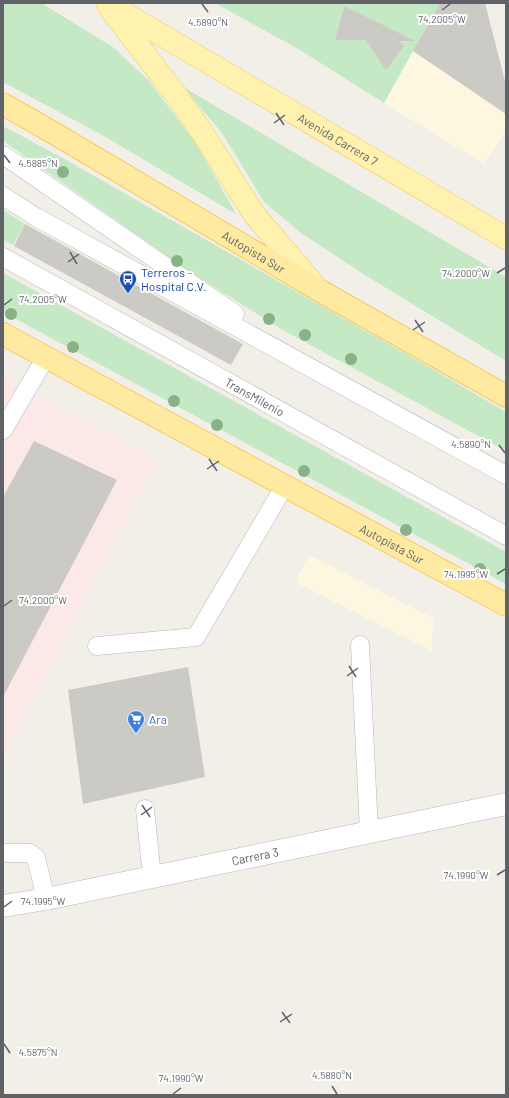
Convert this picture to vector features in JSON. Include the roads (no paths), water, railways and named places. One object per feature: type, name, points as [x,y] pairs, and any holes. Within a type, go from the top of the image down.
[{"type":"highway","name":"Autopista Sur","points":[[3,104],[317,288],[506,396]]},
{"type":"highway","name":"Autopista Sur","points":[[3,334],[506,605]]},
{"type":"main road","name":"Avenida Carrera 7","points":[[107,3],[506,238]]},
{"type":"main road","points":[[107,3],[180,100],[254,214],[317,288]]},
{"type":"street","name":"Carrera 3","points":[[3,906],[46,899],[506,804]]},
{"type":"lane","points":[[3,155],[320,372]]},
{"type":"lane","points":[[3,196],[36,217],[506,475]]},
{"type":"lane","name":"TransMilenio","points":[[3,257],[506,536]]},
{"type":"lane","points":[[3,430],[46,357]]},
{"type":"lane","points":[[97,646],[196,637],[285,485]]},
{"type":"lane","points":[[360,645],[369,832]]},
{"type":"lane","points":[[145,809],[152,877]]},
{"type":"lane","points":[[3,853],[30,852],[36,858],[46,899]]},
{"type":"place","name":"Terreros - Hospital C.V.","points":[[128,294]]},
{"type":"place","name":"Ara","points":[[136,734]]}]
